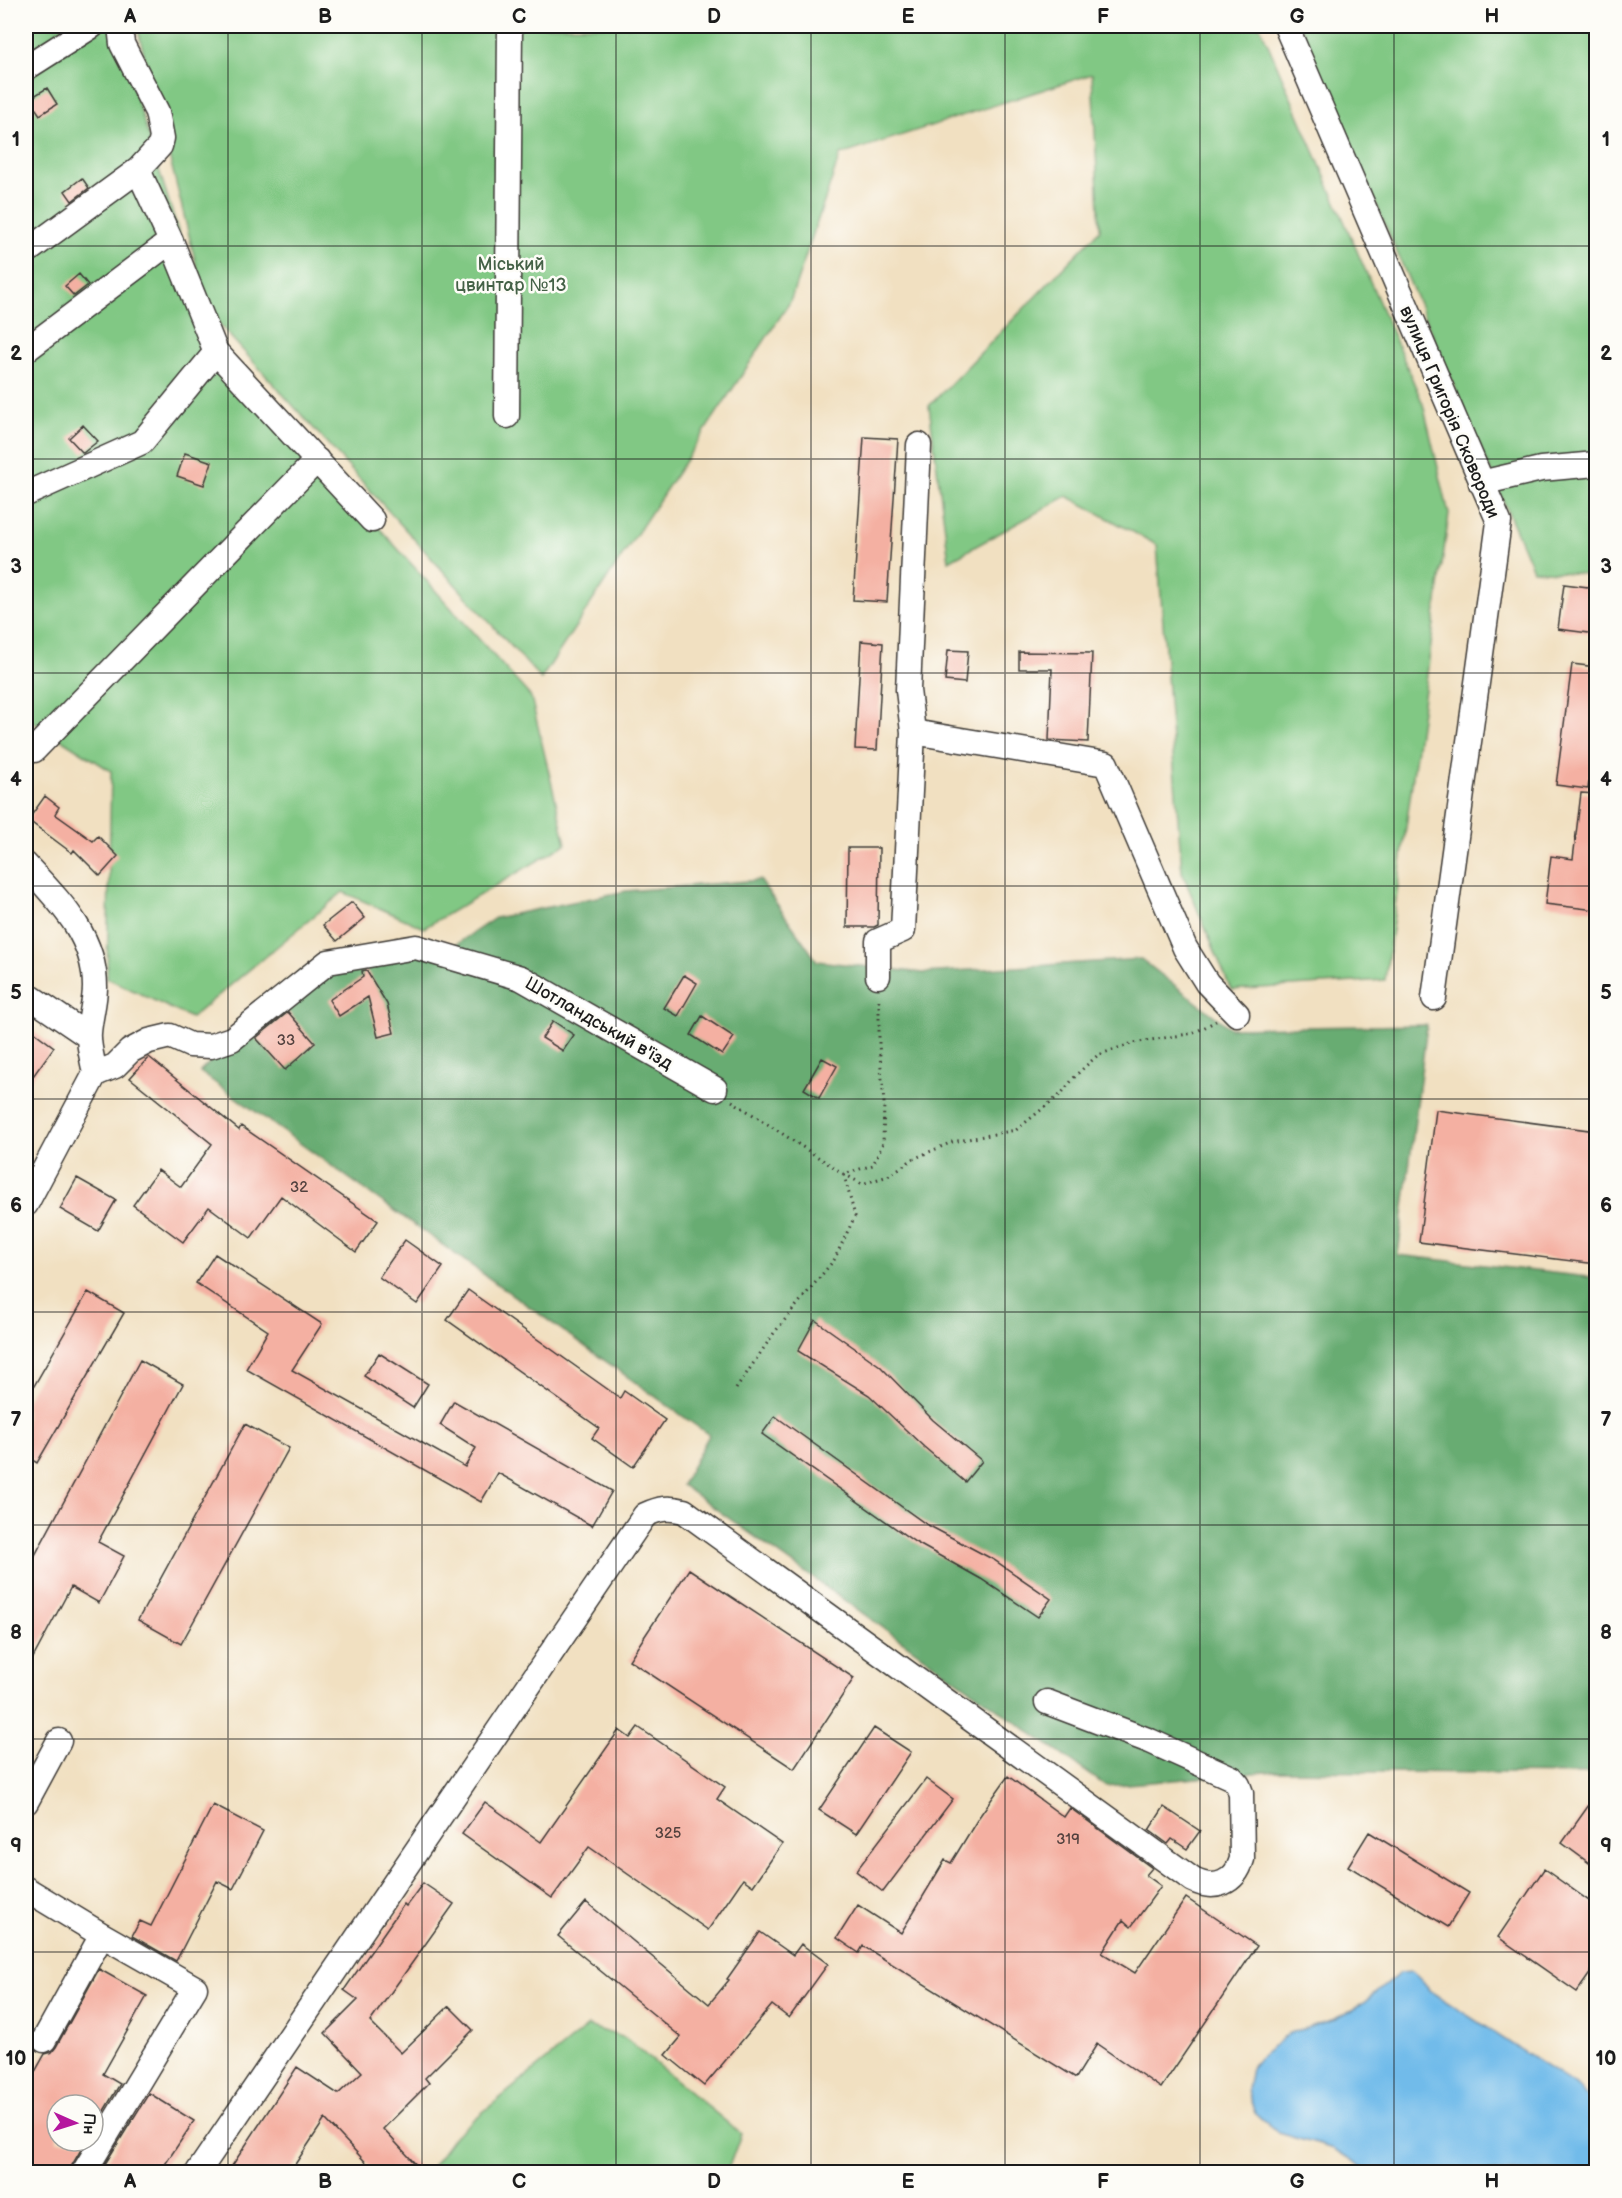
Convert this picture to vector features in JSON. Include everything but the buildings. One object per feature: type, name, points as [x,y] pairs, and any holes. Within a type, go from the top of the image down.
[{"type":"street","points":[[26,68],[92,26]]},
{"type":"street","points":[[26,252],[138,170],[160,146],[161,130],[157,112],[122,44],[120,26]]},
{"type":"street","points":[[507,416],[510,26]]},
{"type":"street","name":"вулиця Григорія Сковороди","points":[[1286,26],[1499,522],[1434,998]]},
{"type":"street","points":[[138,170],[171,241],[216,352],[372,520]]},
{"type":"street","points":[[26,350],[171,241]]},
{"type":"street","points":[[26,494],[142,442],[216,352]]},
{"type":"street","points":[[878,976],[878,941],[903,930],[913,732],[908,690],[919,445]]},
{"type":"street","points":[[34,750],[317,460]]},
{"type":"street","points":[[1481,483],[1541,469],[1596,464]]},
{"type":"street","points":[[913,732],[1106,764],[1185,948],[1231,1016]]},
{"type":"street","points":[[26,866],[61,903],[80,928],[91,956],[95,987],[88,1036],[95,1074],[26,1204]]},
{"type":"street","name":"Шотландський в'їзд","points":[[95,1074],[115,1066],[130,1051],[149,1041],[170,1036],[190,1045],[211,1046],[232,1039],[328,962],[416,947],[521,978],[715,1089]]},
{"type":"street","points":[[26,994],[88,1036]]},
{"type":"street","points":[[198,2172],[645,1515],[658,1509],[671,1508],[684,1511],[1193,1880],[1213,1886],[1232,1878],[1239,1869],[1242,1859],[1241,1793],[1233,1778],[1150,1741],[1047,1702]]},
{"type":"street","points":[[26,1802],[59,1741]]},
{"type":"street","points":[[26,1889],[195,1988],[84,2172]]},
{"type":"street","points":[[44,2040],[102,1935]]},
{"type":"path","points":[[843,1174],[873,1165],[883,1143],[885,1103],[879,1044],[878,976]]},
{"type":"path","points":[[715,1089],[843,1174],[862,1184],[888,1176],[913,1159],[952,1142],[1016,1130],[1061,1094],[1077,1074],[1098,1055],[1133,1043],[1194,1033],[1215,1021],[1231,1016]]},
{"type":"path","points":[[736,1389],[774,1333],[834,1260],[855,1216],[843,1174]]},
{"type":"green space","points":[[26,26],[114,26],[216,352],[372,520],[531,697],[566,844],[424,928],[343,892],[191,1018],[107,978],[111,771],[26,717]]},
{"type":"green space","name":"Міський цвинтар №13","points":[[137,26],[1260,26],[1423,404],[1449,514],[1385,980],[1231,990],[1182,872],[1157,545],[1067,496],[949,561],[929,406],[1100,230],[1092,74],[840,155],[790,302],[541,679],[208,312]]},
{"type":"green space","points":[[1300,26],[1596,26],[1596,575],[1533,570]]},
{"type":"green space","points":[[760,880],[817,961],[923,973],[1141,959],[1230,1028],[1427,1025],[1398,1255],[1596,1278],[1596,1774],[1277,1771],[1106,1786],[682,1485],[709,1435],[200,1072],[299,972],[452,947],[495,918],[626,891]]},
{"type":"green space","points":[[588,2026],[625,2038],[741,2134],[727,2172],[437,2172],[433,2165],[455,2135]]},
{"type":"water","points":[[1412,1972],[1430,1991],[1578,2087],[1596,2108],[1596,2172],[1370,2172],[1334,2149],[1278,2133],[1255,2113],[1247,2090],[1251,2068],[1261,2056],[1290,2033],[1335,2019],[1361,2005],[1400,1973]]}]
